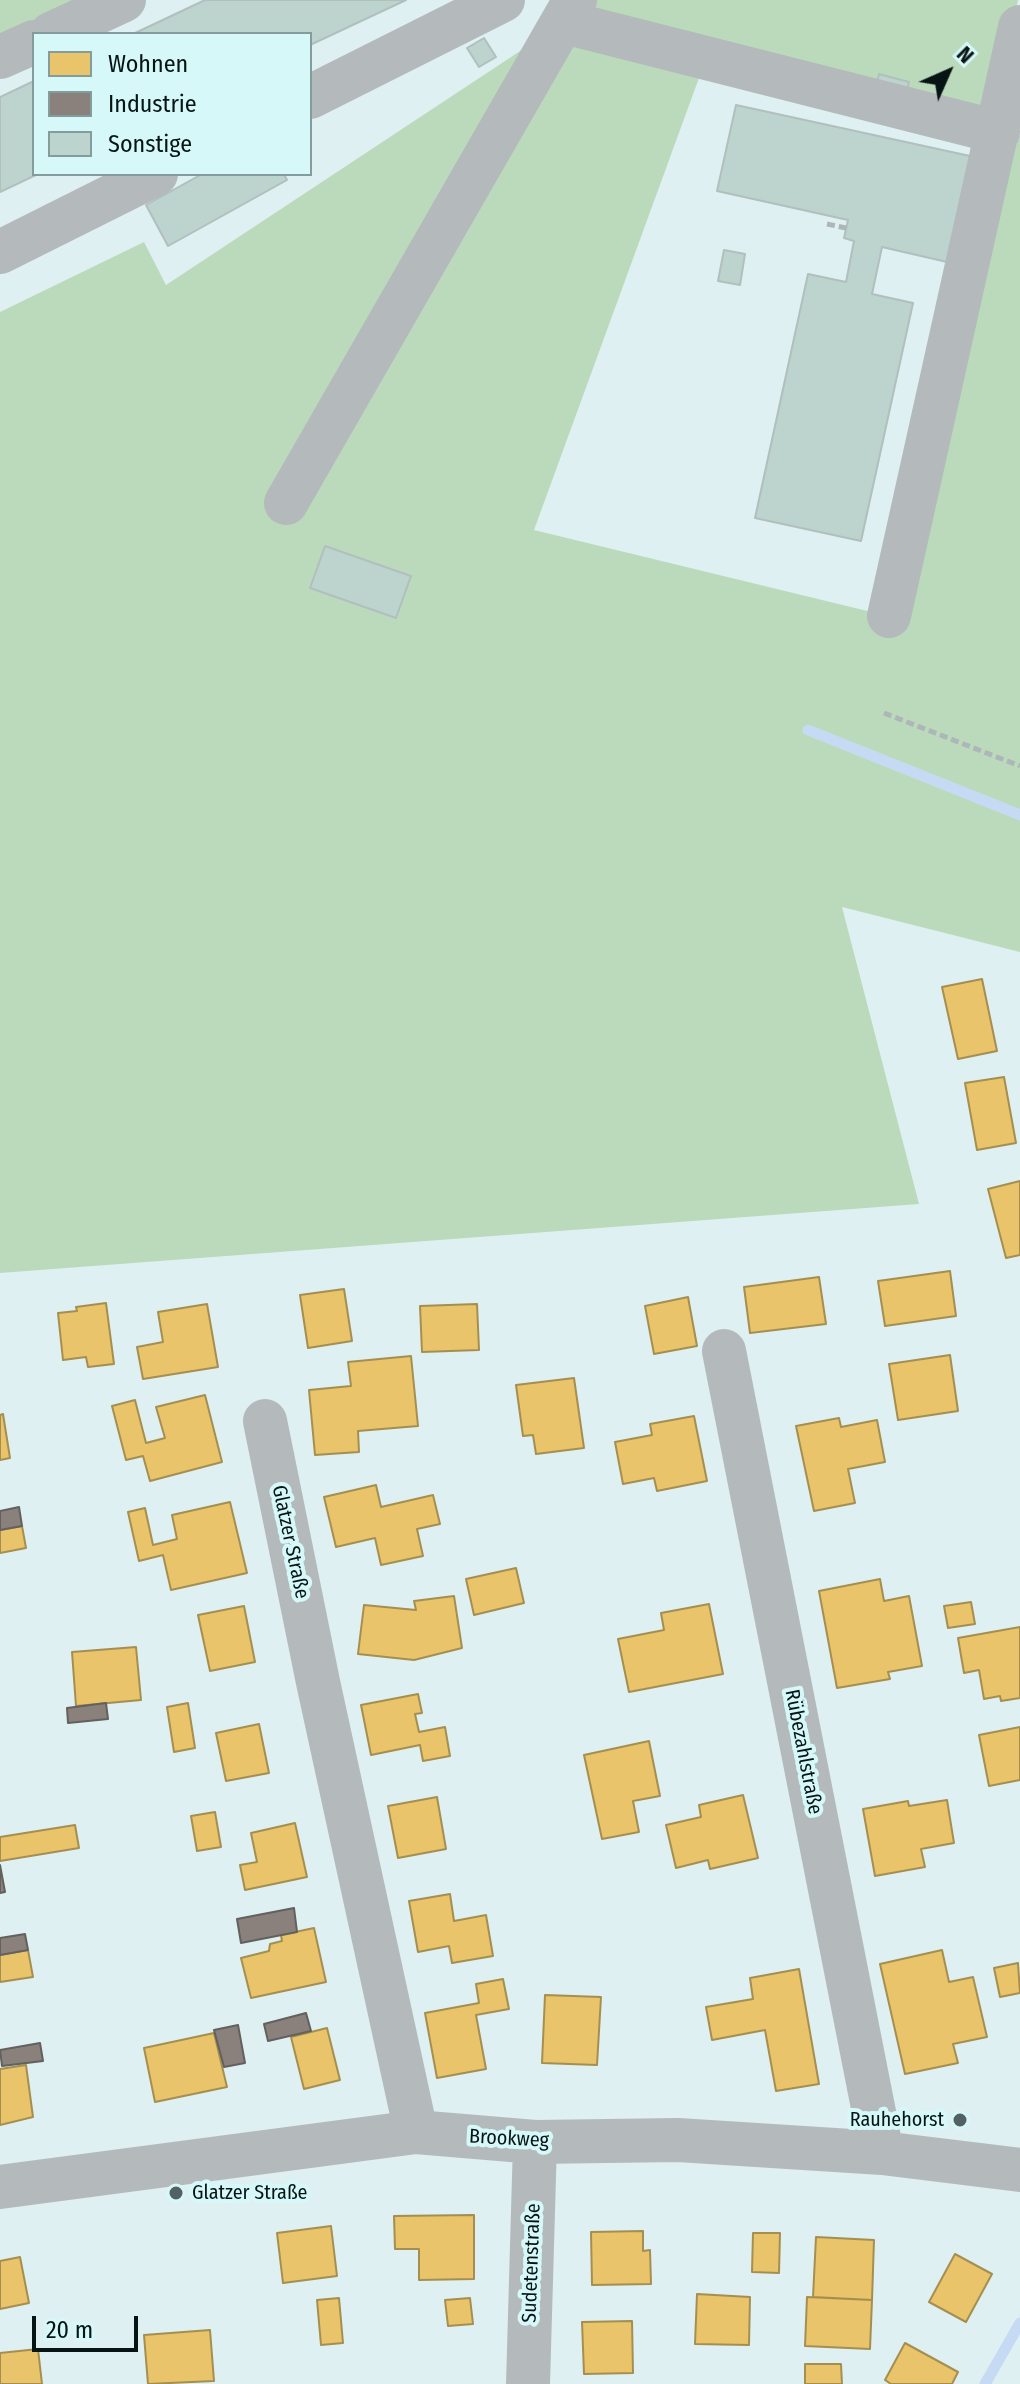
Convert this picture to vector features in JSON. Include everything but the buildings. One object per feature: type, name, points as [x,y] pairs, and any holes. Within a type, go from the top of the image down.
[{"type":"street","points":[[55,32],[124,0]]},
{"type":"street","points":[[312,96],[503,0]]},
{"type":"street","points":[[286,503],[569,11],[998,132]]},
{"type":"street","points":[[889,616],[1020,27]]},
{"type":"street","points":[[0,57],[32,43]]},
{"type":"street","points":[[0,252],[152,176]]},
{"type":"street","name":"Rübezahlstraße","points":[[724,1351],[882,2153]]},
{"type":"street","name":"Glatzer Straße","points":[[265,1421],[416,2132]]},
{"type":"street","name":"Brookweg","points":[[0,2187],[416,2132],[535,2142],[678,2140],[882,2153],[1020,2170]]},
{"type":"street","name":"Sudetenstraße","points":[[528,2384],[535,2142]]},
{"type":"path","points":[[827,224],[846,228]]},
{"type":"path","points":[[884,713],[1020,766]]},
{"type":"green space","points":[[0,0],[124,0],[54,32],[32,32],[32,42],[0,57]]},
{"type":"green space","points":[[575,0],[1018,0],[992,121],[569,13]]},
{"type":"green space","points":[[564,22],[703,67],[534,530],[888,616],[998,132],[1020,136],[1020,952],[842,907],[919,1204],[0,1273],[0,312],[144,242],[166,285]]},
{"type":"waterway","points":[[808,730],[1020,815]]},
{"type":"waterway","points":[[985,2384],[1020,2323]]},
{"type":"place","name":"Rauhehorst","points":[[960,2120]]},
{"type":"place","name":"Glatzer Straße","points":[[176,2193]]}]
